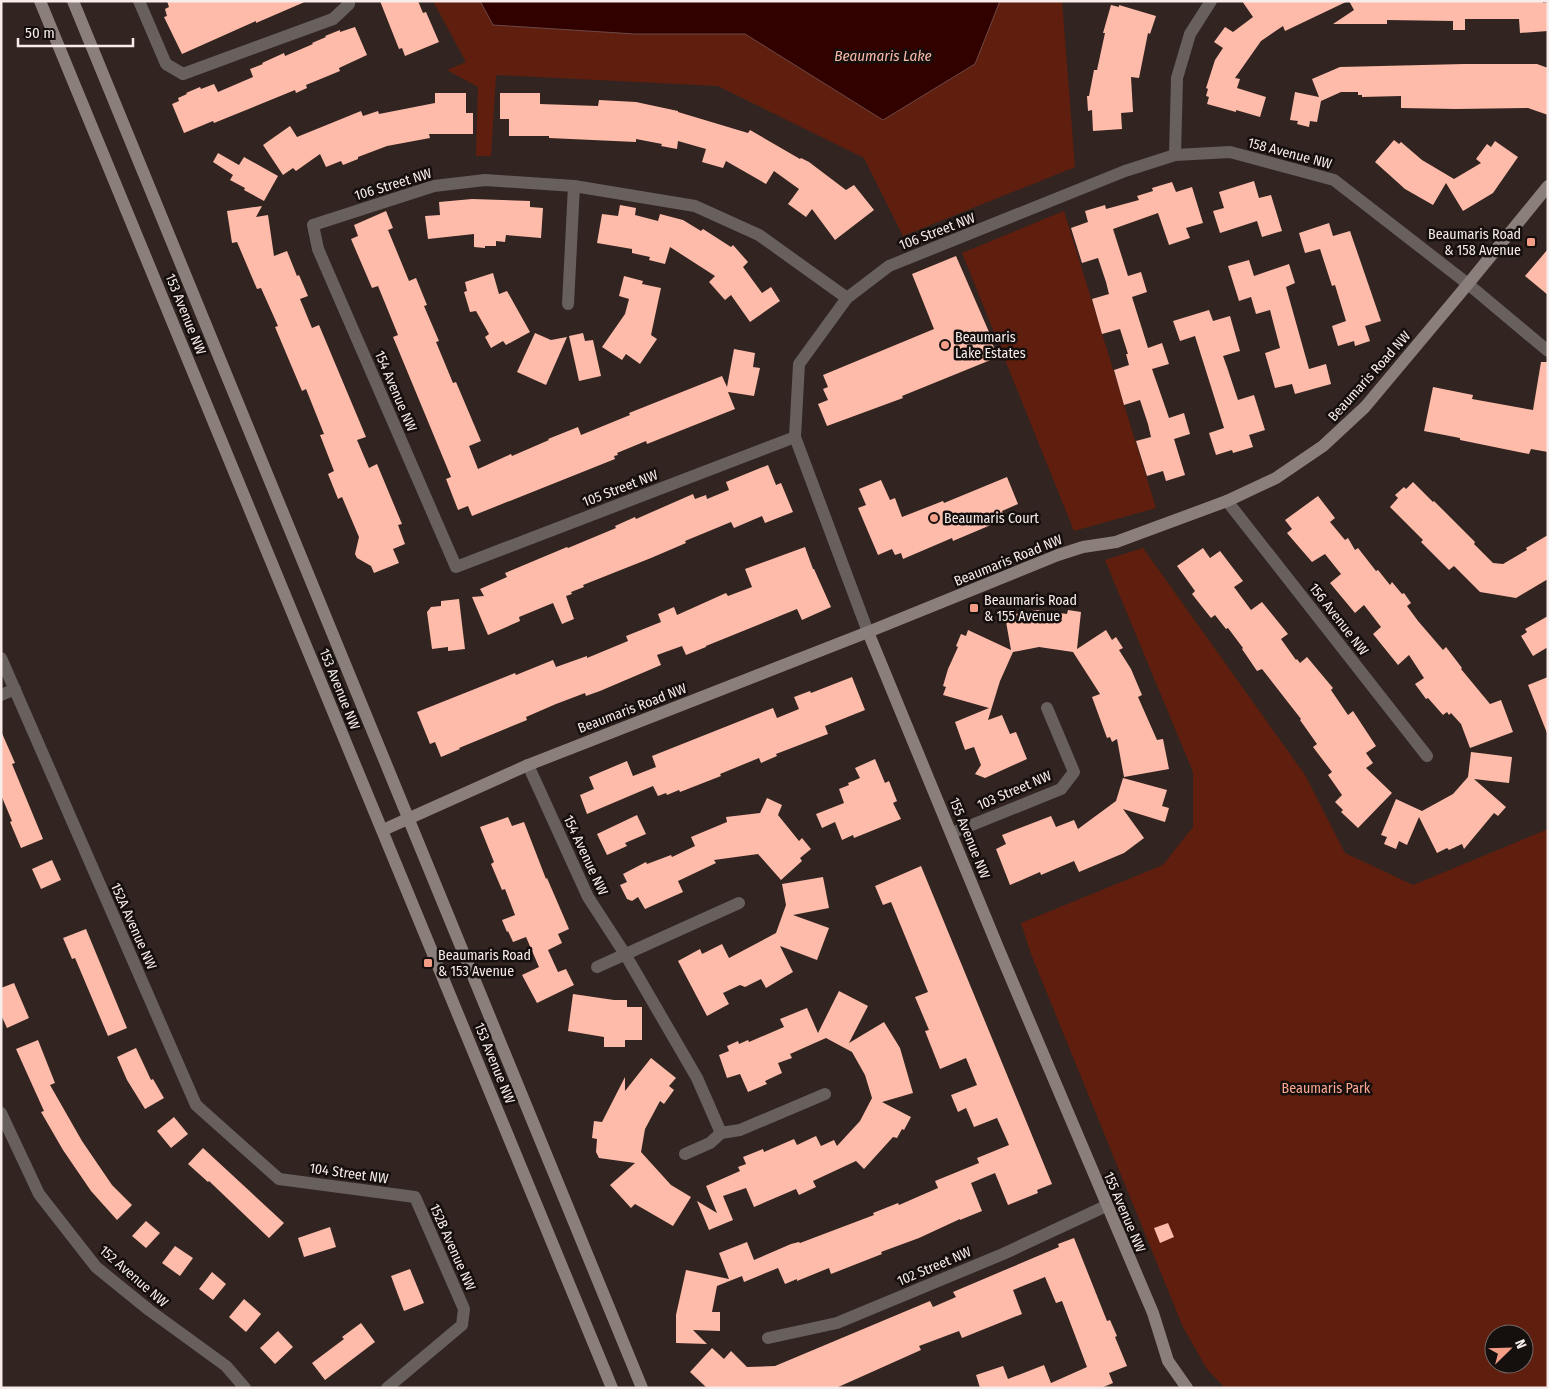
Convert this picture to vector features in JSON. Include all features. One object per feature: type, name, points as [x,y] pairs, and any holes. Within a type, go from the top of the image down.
[{"type":"main road","name":"153 Avenue NW","points":[[40,1],[612,1388]]},
{"type":"main road","name":"153 Avenue NW","points":[[73,1],[642,1388]]},
{"type":"main road","name":"Beaumaris Road NW","points":[[383,830],[528,765],[868,632],[1058,555],[1083,547],[1116,542],[1228,501],[1268,482],[1300,463],[1365,407],[1548,186]]},
{"type":"main road","name":"155 Avenue NW","points":[[868,632],[1106,1206],[1153,1313],[1168,1360],[1187,1388]]},
{"type":"street","points":[[139,1],[166,64],[183,74],[333,19],[349,4],[348,1]]},
{"type":"street","points":[[1175,155],[1177,78],[1190,34],[1211,1]]},
{"type":"street","name":"158 Avenue NW","points":[[1175,155],[1230,152],[1334,180],[1468,284],[1548,351]]},
{"type":"street","name":"106 Street NW","points":[[313,225],[434,186],[485,180],[574,186],[695,206],[759,235],[848,298],[888,266],[1116,175],[1175,155]]},
{"type":"street","points":[[568,304],[574,186]]},
{"type":"street","name":"154 Avenue NW","points":[[313,225],[318,249],[456,567]]},
{"type":"street","name":"155 Avenue NW","points":[[848,298],[799,364],[795,437],[868,632]]},
{"type":"street","name":"105 Street NW","points":[[456,567],[795,437]]},
{"type":"street","name":"156 Avenue NW","points":[[1228,501],[1427,756]]},
{"type":"street","name":"152A Avenue NW","points":[[1,658],[196,1105],[279,1179]]},
{"type":"street","points":[[1,695],[15,689]]},
{"type":"street","name":"103 Street NW","points":[[952,833],[1061,788],[1074,772],[1047,708]]},
{"type":"street","name":"154 Avenue NW","points":[[528,765],[588,897],[625,954],[697,1078],[720,1133]]},
{"type":"street","points":[[597,967],[739,903]]},
{"type":"street","points":[[685,1154],[710,1143],[720,1133],[740,1130],[825,1094]]},
{"type":"street","name":"152 Avenue NW","points":[[1,1113],[39,1194],[96,1267],[149,1310],[226,1366],[245,1388]]},
{"type":"street","name":"104 Street NW","points":[[279,1179],[414,1197]]},
{"type":"street","name":"152B Avenue NW","points":[[387,1388],[462,1325],[464,1309],[414,1197]]},
{"type":"street","name":"102 Street NW","points":[[768,1338],[837,1323],[1003,1254],[1106,1206]]},
{"type":"green space","points":[[433,1],[1062,1],[1075,167],[903,236],[864,158],[718,86],[496,75],[491,156],[476,156],[478,87],[447,70],[466,62]]},
{"type":"green space","points":[[1064,211],[1156,508],[1074,531],[962,253]]},
{"type":"green space","name":"Beaumaris Park","points":[[1143,548],[1305,775],[1345,853],[1413,885],[1548,829],[1548,1388],[1225,1388],[1207,1369],[1183,1327],[1031,954],[1021,923],[1163,865],[1193,827],[1193,772],[1105,560]]},
{"type":"water","name":"Beaumaris Lake","points":[[480,1],[1000,1],[975,64],[883,120],[745,34],[635,34],[493,25]]},
{"type":"building","points":[[167,1],[307,1],[182,54],[164,17],[167,16],[165,9],[169,7]]},
{"type":"building","points":[[380,1],[418,1],[423,13],[426,12],[439,42],[405,56],[402,48],[399,49]]},
{"type":"building","points":[[1242,1],[1348,1],[1285,31],[1283,26],[1261,41],[1235,78],[1240,79],[1237,88],[1266,97],[1260,117],[1207,104],[1209,97],[1206,96],[1208,89],[1206,88],[1215,60],[1223,48],[1214,42],[1225,27],[1233,32],[1253,17]]},
{"type":"building","points":[[1349,1],[1543,1],[1543,3],[1548,2],[1548,31],[1520,33],[1519,19],[1465,19],[1465,30],[1453,30],[1453,21],[1387,20],[1387,24],[1333,24],[1354,10]]},
{"type":"building","points":[[1111,5],[1119,7],[1119,5],[1156,16],[1150,34],[1148,33],[1139,78],[1131,77],[1133,112],[1121,113],[1122,129],[1093,131],[1092,110],[1088,111],[1087,96],[1089,96],[1094,70],[1097,70],[1105,33],[1103,33]]},
{"type":"building","points":[[355,27],[367,55],[339,68],[340,71],[306,85],[307,88],[296,93],[295,90],[214,123],[213,121],[184,133],[172,104],[179,101],[178,98],[186,93],[214,84],[218,92],[253,77],[250,69],[262,63],[284,53],[285,56],[340,30],[340,32]]},
{"type":"building","points":[[1537,64],[1548,68],[1548,115],[1528,108],[1401,108],[1401,96],[1362,97],[1362,95],[1358,95],[1358,92],[1341,92],[1321,101],[1317,122],[1310,121],[1309,127],[1297,124],[1298,121],[1290,120],[1295,92],[1319,97],[1312,79],[1340,67]]},
{"type":"building","points":[[435,93],[466,93],[466,113],[473,113],[473,134],[429,134],[430,138],[387,146],[343,165],[341,161],[326,167],[320,154],[296,171],[293,168],[283,175],[263,145],[290,126],[297,137],[361,111],[363,116],[378,111],[379,114],[435,103]]},
{"type":"building","points":[[500,93],[540,93],[540,104],[598,106],[599,100],[636,102],[678,111],[748,133],[750,130],[800,159],[809,162],[846,190],[854,185],[874,210],[835,240],[812,209],[806,217],[788,204],[799,189],[774,171],[766,184],[726,161],[723,168],[702,162],[706,149],[678,141],[677,149],[636,139],[636,142],[549,138],[549,136],[509,136],[509,119],[500,119]]},
{"type":"building","points":[[1394,140],[1399,144],[1401,142],[1422,160],[1454,179],[1481,163],[1476,159],[1487,144],[1491,147],[1495,141],[1518,157],[1493,193],[1463,211],[1446,183],[1433,205],[1405,189],[1375,162]]},
{"type":"building","points":[[218,153],[239,165],[244,157],[278,176],[264,201],[230,180],[233,175],[213,162]]},
{"type":"building","points":[[1254,181],[1259,198],[1271,195],[1282,231],[1262,237],[1257,221],[1220,233],[1213,211],[1224,208],[1219,192]]},
{"type":"building","points":[[1172,182],[1176,192],[1192,187],[1203,223],[1186,228],[1190,238],[1169,245],[1158,213],[1113,229],[1128,276],[1141,272],[1147,292],[1132,297],[1148,348],[1162,343],[1169,364],[1152,369],[1169,418],[1184,413],[1190,434],[1174,439],[1185,475],[1166,481],[1163,471],[1147,476],[1136,441],[1151,437],[1148,424],[1140,400],[1124,405],[1114,370],[1129,365],[1126,354],[1128,354],[1120,329],[1102,334],[1092,299],[1109,294],[1106,282],[1098,258],[1082,263],[1071,228],[1088,222],[1085,211],[1105,205],[1106,209],[1139,200],[1137,196],[1153,191],[1152,188]]},
{"type":"building","points":[[472,199],[530,201],[530,207],[543,208],[541,238],[506,235],[505,242],[496,241],[496,246],[485,246],[485,248],[474,247],[474,234],[428,239],[425,216],[440,215],[439,202]]},
{"type":"building","points":[[620,205],[636,208],[635,215],[658,221],[660,214],[683,220],[701,231],[703,229],[731,247],[733,245],[748,262],[743,267],[762,293],[771,287],[780,301],[750,322],[731,295],[725,300],[709,282],[715,276],[670,247],[665,264],[649,260],[650,257],[632,253],[632,249],[597,243],[602,214],[618,216]]},
{"type":"building","points":[[262,206],[256,217],[268,215],[274,256],[287,251],[297,276],[299,275],[308,296],[300,299],[312,328],[319,325],[366,437],[357,440],[369,468],[377,464],[402,524],[398,525],[405,544],[393,549],[399,563],[374,573],[371,566],[357,558],[355,554],[359,537],[342,497],[338,499],[328,474],[334,471],[320,435],[324,434],[306,389],[302,391],[275,327],[278,326],[261,288],[257,289],[237,242],[232,243],[227,211]]},
{"type":"building","points":[[386,211],[393,228],[388,230],[409,281],[416,278],[427,305],[424,306],[439,341],[436,342],[453,383],[456,382],[481,441],[469,446],[478,469],[578,427],[581,435],[630,415],[629,413],[722,376],[727,387],[734,349],[755,353],[753,367],[760,368],[754,396],[728,392],[735,409],[647,444],[646,441],[617,453],[618,455],[614,456],[615,459],[472,516],[468,506],[458,510],[446,479],[451,477],[393,337],[398,335],[378,286],[372,288],[351,239],[358,236],[354,225]]},
{"type":"building","points":[[1329,223],[1333,236],[1350,231],[1381,321],[1365,326],[1370,341],[1355,346],[1354,341],[1338,346],[1332,326],[1346,321],[1335,285],[1332,286],[1320,249],[1305,253],[1299,233]]},
{"type":"building","points":[[1548,249],[1548,295],[1525,276]]},
{"type":"building","name":"Beaumaris Lake Estates","points":[[956,256],[998,357],[902,396],[903,398],[827,426],[818,404],[828,400],[823,389],[828,387],[823,375],[934,329],[912,274]]},
{"type":"building","points":[[1249,260],[1254,276],[1289,264],[1295,283],[1286,287],[1309,369],[1326,364],[1331,384],[1295,394],[1292,384],[1275,388],[1265,353],[1280,348],[1270,310],[1256,314],[1251,297],[1239,301],[1228,266]]},
{"type":"building","points":[[493,273],[499,294],[507,291],[530,332],[506,345],[503,341],[491,348],[485,337],[489,334],[476,311],[470,312],[464,292],[467,291],[465,282]]},
{"type":"building","points":[[624,276],[643,281],[642,284],[661,288],[651,335],[657,339],[640,364],[626,354],[622,360],[602,347],[625,314],[629,299],[619,296]]},
{"type":"building","points":[[1209,310],[1213,321],[1230,316],[1240,351],[1223,356],[1238,400],[1254,395],[1265,430],[1249,435],[1253,447],[1233,453],[1232,450],[1216,455],[1209,433],[1224,428],[1195,336],[1180,341],[1173,321]]},
{"type":"building","points":[[535,333],[551,340],[567,337],[546,385],[517,372]]},
{"type":"building","points":[[583,333],[585,341],[593,340],[601,376],[579,381],[569,336]]},
{"type":"building","points":[[1541,362],[1548,362],[1548,452],[1531,449],[1529,454],[1424,431],[1433,387],[1473,395],[1472,399],[1533,410]]},
{"type":"building","points":[[768,465],[776,485],[781,483],[793,512],[765,523],[762,516],[734,528],[731,522],[685,541],[686,543],[651,558],[583,585],[584,587],[566,596],[574,619],[562,624],[553,603],[519,617],[520,621],[488,635],[472,597],[484,596],[480,589],[507,577],[505,573],[616,528],[615,526],[635,517],[636,519],[693,494],[695,499],[706,495],[707,499],[729,490],[726,482]]},
{"type":"building","name":"Beaumaris Court","points":[[1007,477],[1018,504],[1002,511],[1005,519],[953,541],[952,538],[903,559],[901,553],[895,555],[892,549],[878,555],[858,508],[866,505],[859,489],[881,480],[890,500],[895,498],[902,517],[943,501],[944,503]]},
{"type":"building","points":[[1413,482],[1475,542],[1474,544],[1493,563],[1503,564],[1548,535],[1548,579],[1516,598],[1480,592],[1454,566],[1449,570],[1421,542],[1423,540],[1390,507],[1398,498],[1395,495],[1404,487],[1406,489]]},
{"type":"building","points":[[1318,496],[1335,518],[1330,522],[1345,540],[1348,538],[1355,550],[1358,548],[1390,585],[1392,582],[1402,594],[1404,593],[1411,603],[1407,606],[1418,621],[1443,650],[1446,647],[1461,669],[1490,704],[1501,700],[1513,732],[1470,748],[1461,724],[1451,713],[1449,715],[1447,712],[1443,715],[1428,698],[1426,699],[1415,684],[1424,678],[1409,655],[1398,665],[1373,634],[1381,627],[1364,605],[1355,613],[1330,583],[1341,574],[1325,554],[1312,562],[1287,533],[1292,529],[1285,520]]},
{"type":"building","points":[[805,547],[831,607],[802,620],[797,609],[686,655],[682,646],[657,655],[661,665],[600,691],[586,696],[585,693],[556,704],[526,717],[527,720],[441,757],[435,742],[430,744],[417,712],[553,660],[556,667],[587,656],[587,658],[628,641],[626,636],[661,622],[658,614],[674,607],[677,615],[726,593],[728,596],[752,587],[745,569]]},
{"type":"building","points":[[1203,548],[1210,558],[1220,551],[1243,581],[1234,587],[1251,610],[1262,602],[1288,634],[1281,639],[1296,660],[1300,663],[1307,657],[1333,688],[1331,690],[1348,715],[1353,711],[1376,746],[1366,753],[1373,763],[1366,768],[1392,793],[1358,828],[1341,812],[1343,810],[1335,802],[1342,795],[1328,775],[1332,772],[1313,747],[1317,744],[1301,719],[1262,669],[1257,671],[1228,628],[1226,629],[1215,615],[1211,618],[1192,594],[1195,591],[1177,566]]},
{"type":"building","points":[[459,599],[465,649],[448,651],[448,647],[432,649],[427,612],[431,607],[441,606],[441,601]]},
{"type":"building","points":[[1037,610],[1067,614],[1068,610],[1081,612],[1077,649],[1106,630],[1112,640],[1116,637],[1123,648],[1119,650],[1131,669],[1142,695],[1138,697],[1157,740],[1163,739],[1169,769],[1124,777],[1117,739],[1112,742],[1110,737],[1107,738],[1092,697],[1100,694],[1073,652],[1039,647],[1013,652],[1000,681],[988,720],[1002,715],[1010,734],[1016,732],[1027,759],[985,778],[975,774],[981,765],[974,747],[965,750],[955,722],[989,708],[943,695],[946,687],[943,686],[958,647],[956,646],[961,634],[966,636],[968,630],[1011,650],[1005,616]]},
{"type":"building","points":[[1548,616],[1548,647],[1533,656],[1521,636],[1527,632],[1525,629]]},
{"type":"building","points":[[852,677],[865,710],[825,726],[828,734],[776,754],[777,756],[761,763],[759,758],[720,774],[721,776],[680,792],[679,790],[667,795],[666,793],[658,796],[653,786],[587,814],[580,795],[594,789],[589,777],[627,761],[633,776],[656,767],[652,756],[773,708],[777,718],[799,709],[794,697],[810,691],[811,693]]},
{"type":"building","points":[[1548,677],[1548,733],[1547,733],[1528,685]]},
{"type":"building","points":[[1,731],[15,763],[12,764],[43,839],[21,848],[1,795]]},
{"type":"building","points":[[1471,752],[1512,757],[1509,783],[1474,779],[1506,807],[1498,816],[1494,813],[1464,849],[1462,844],[1437,853],[1419,817],[1407,845],[1399,841],[1396,849],[1384,844],[1387,837],[1381,835],[1396,799],[1422,811],[1453,794],[1468,777]]},
{"type":"building","points":[[875,759],[885,783],[889,781],[897,801],[893,803],[901,819],[854,838],[853,835],[842,840],[835,822],[822,828],[816,814],[844,803],[839,789],[860,778],[855,768]]},
{"type":"building","points":[[1123,778],[1167,790],[1162,806],[1169,808],[1165,822],[1123,809],[1144,838],[1124,853],[1079,872],[1074,861],[1041,875],[1040,872],[1010,885],[996,849],[1006,844],[1002,835],[1051,816],[1056,827],[1074,820],[1078,829],[1116,801]]},
{"type":"building","points":[[767,798],[782,805],[778,815],[799,841],[802,838],[811,849],[800,858],[802,861],[781,880],[758,854],[714,860],[716,863],[678,881],[683,892],[645,909],[638,897],[632,901],[627,899],[620,885],[627,882],[623,874],[646,862],[647,864],[671,855],[672,857],[695,846],[691,837],[727,822],[726,817],[760,813]]},
{"type":"building","points":[[637,815],[646,834],[625,843],[627,846],[607,855],[597,834]]},
{"type":"building","points":[[508,817],[512,826],[524,822],[546,879],[569,929],[558,934],[562,943],[548,950],[558,972],[566,969],[574,985],[537,1003],[522,975],[539,967],[526,937],[513,942],[507,932],[502,920],[515,915],[505,889],[502,890],[491,864],[494,862],[480,827]]},
{"type":"building","points":[[52,860],[61,880],[41,889],[32,869]]},
{"type":"building","points":[[921,866],[1052,1184],[1037,1190],[1038,1193],[1008,1205],[995,1173],[971,1183],[982,1211],[881,1252],[882,1254],[831,1274],[829,1268],[785,1284],[778,1268],[744,1282],[742,1276],[717,1286],[712,1312],[720,1312],[720,1331],[693,1330],[707,1344],[676,1343],[676,1315],[686,1270],[729,1279],[719,1253],[747,1242],[754,1260],[791,1244],[800,1243],[938,1188],[935,1181],[979,1163],[977,1158],[1009,1145],[997,1118],[974,1127],[966,1108],[958,1112],[951,1095],[977,1085],[966,1058],[940,1069],[925,1031],[929,1030],[915,997],[928,992],[891,902],[883,905],[875,886]]},
{"type":"building","points":[[823,877],[829,908],[793,915],[829,928],[817,960],[780,946],[793,972],[766,988],[761,979],[745,987],[740,985],[723,993],[729,1004],[707,1016],[678,961],[700,949],[702,954],[722,944],[729,958],[776,933],[786,905],[782,884]]},
{"type":"building","points":[[86,929],[127,1028],[108,1036],[75,958],[72,959],[63,938]]},
{"type":"building","points":[[14,983],[29,1018],[7,1028],[1,1015],[1,988]]},
{"type":"building","points":[[839,991],[868,1006],[849,1043],[884,1022],[900,1048],[913,1093],[882,1102],[911,1117],[904,1130],[902,1129],[897,1138],[893,1137],[864,1169],[856,1161],[813,1181],[816,1187],[799,1195],[796,1189],[754,1207],[746,1188],[723,1196],[733,1220],[709,1230],[697,1201],[717,1213],[706,1186],[740,1171],[738,1167],[746,1164],[743,1157],[763,1149],[764,1152],[794,1139],[797,1145],[816,1136],[821,1146],[834,1140],[837,1146],[860,1121],[872,1098],[865,1075],[852,1052],[826,1038],[790,1054],[792,1058],[778,1063],[782,1073],[765,1081],[767,1084],[748,1092],[740,1074],[727,1078],[719,1055],[729,1051],[727,1046],[738,1041],[739,1044],[748,1040],[749,1042],[784,1027],[780,1019],[807,1008],[818,1033]]},
{"type":"building","points":[[573,994],[627,1000],[627,1007],[642,1007],[642,1040],[625,1040],[625,1047],[604,1047],[604,1037],[568,1031]]},
{"type":"building","points":[[38,1040],[55,1083],[50,1085],[82,1141],[112,1185],[132,1205],[117,1220],[91,1191],[63,1150],[41,1112],[44,1111],[16,1049]]},
{"type":"building","points":[[136,1048],[151,1080],[153,1079],[164,1098],[145,1109],[127,1080],[117,1057]]},
{"type":"building","points":[[651,1058],[676,1078],[669,1086],[674,1090],[664,1104],[660,1101],[645,1129],[641,1152],[671,1185],[691,1197],[673,1226],[635,1204],[631,1208],[610,1185],[635,1163],[599,1158],[596,1152],[597,1139],[592,1138],[594,1121],[602,1122],[625,1077],[625,1091]]},
{"type":"building","points":[[174,1117],[188,1134],[171,1148],[157,1131]]},
{"type":"building","points":[[203,1148],[284,1223],[269,1238],[209,1181],[188,1164]]},
{"type":"building","points":[[146,1221],[160,1233],[146,1248],[132,1236]]},
{"type":"building","points":[[1168,1223],[1174,1237],[1160,1243],[1154,1228]]},
{"type":"building","points":[[330,1227],[336,1247],[304,1257],[298,1238]]},
{"type":"building","points":[[1074,1238],[1107,1321],[1110,1320],[1117,1336],[1115,1337],[1127,1366],[1109,1373],[1113,1383],[1101,1388],[980,1388],[976,1375],[1003,1366],[1008,1379],[1044,1365],[1051,1383],[1087,1367],[1062,1301],[1056,1303],[1045,1277],[1013,1290],[1022,1314],[962,1338],[959,1331],[919,1346],[921,1350],[836,1388],[707,1388],[690,1372],[712,1348],[724,1359],[731,1351],[747,1367],[775,1366],[930,1301],[933,1307],[956,1297],[953,1292],[1059,1247],[1058,1244]]},
{"type":"building","points":[[175,1246],[193,1258],[180,1276],[162,1263]]},
{"type":"building","points":[[410,1269],[424,1303],[404,1311],[391,1276]]},
{"type":"building","points":[[212,1272],[226,1284],[213,1300],[199,1289]]},
{"type":"building","points":[[244,1299],[261,1314],[246,1332],[229,1317]]},
{"type":"building","points":[[361,1323],[375,1342],[325,1380],[312,1363],[344,1339],[342,1337]]},
{"type":"building","points":[[278,1331],[293,1347],[275,1364],[260,1348]]},
{"type":"place","name":"Beaumaris Road & 158 Avenue","points":[[1531,242]]},
{"type":"place","name":"Beaumaris Lake Estates","points":[[945,345]]},
{"type":"place","name":"Beaumaris Court","points":[[934,518]]},
{"type":"place","name":"Beaumaris Road & 155 Avenue","points":[[974,608]]},
{"type":"place","name":"Beaumaris Road & 153 Avenue","points":[[428,963]]}]
